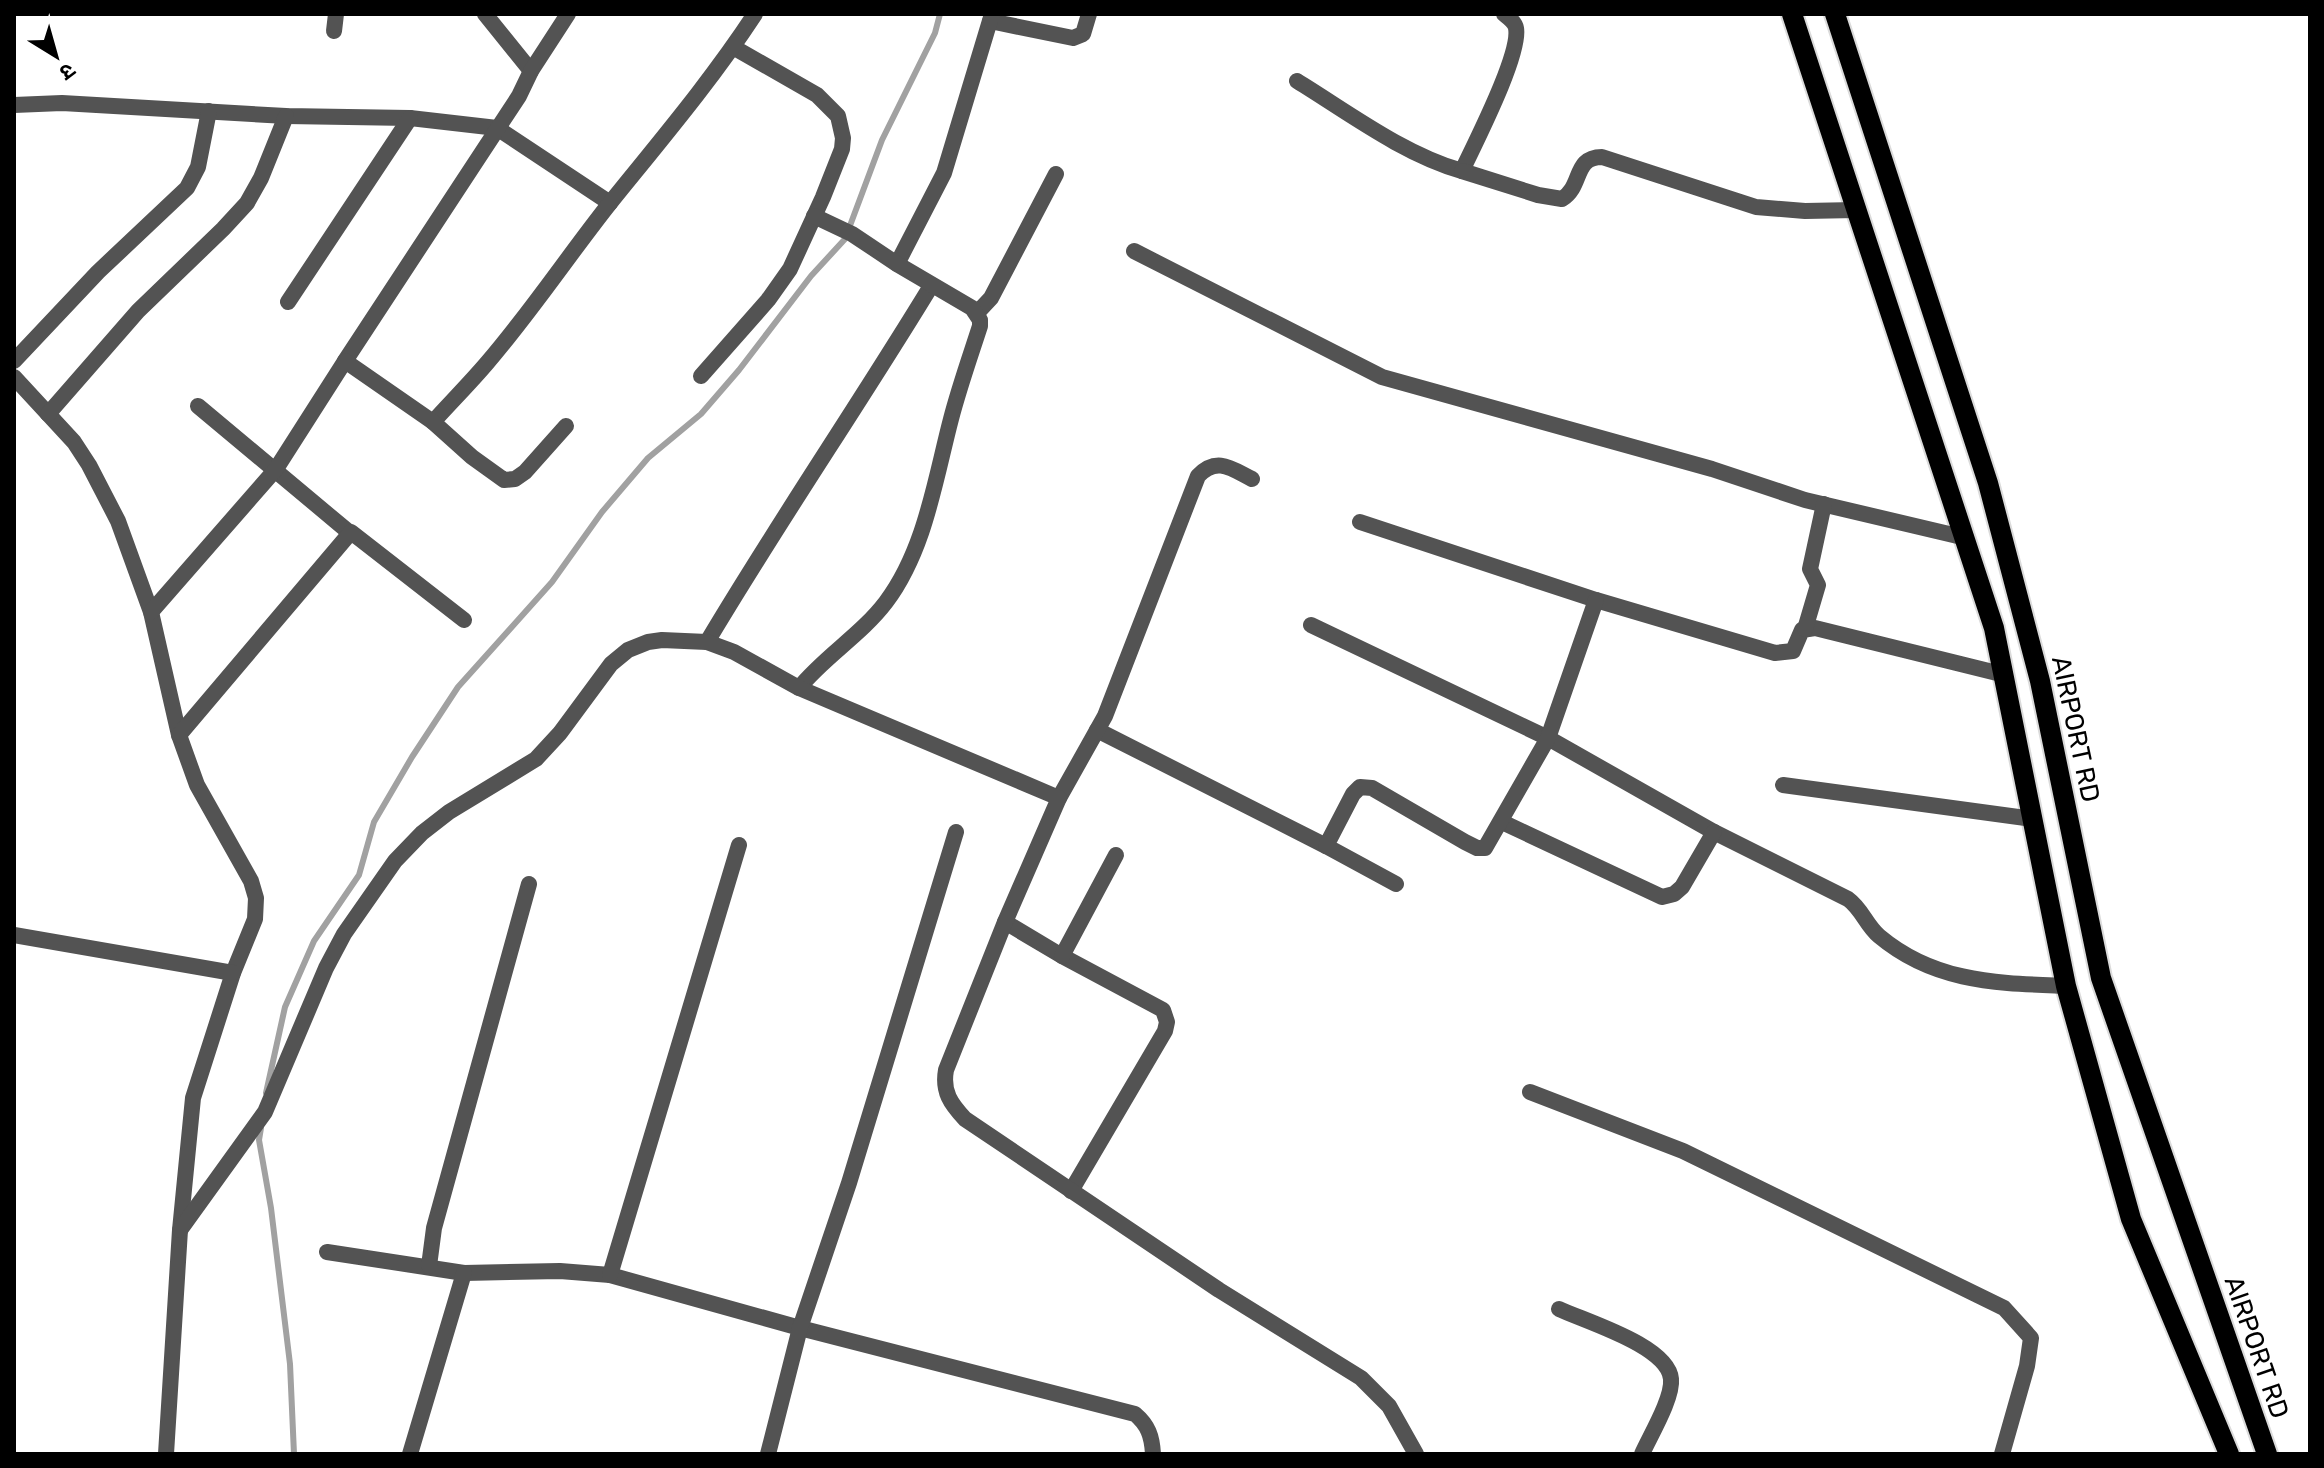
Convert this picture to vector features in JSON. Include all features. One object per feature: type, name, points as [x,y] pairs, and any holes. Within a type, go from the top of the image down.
[{"type":"main road","points":[[1792,14],[1994,628],[2066,986],[2131,1219],[2229,1454]]},
{"type":"main road","name":"AIRPORT RD","points":[[1835,14],[1988,483],[2040,681],[2101,978],[2267,1454]]},
{"type":"street","points":[[485,14],[531,71]]},
{"type":"street","points":[[151,612],[276,469],[519,96],[531,71],[568,14]]},
{"type":"street","points":[[433,422],[504,343],[610,203],[665,138],[755,14]]},
{"type":"street","points":[[897,264],[944,173],[991,18],[1073,38],[1083,34],[1089,14]]},
{"type":"street","points":[[1462,171],[1513,53],[1517,29],[1504,14]]},
{"type":"street","points":[[701,376],[790,269],[819,217],[842,149],[838,116],[817,95],[733,47]]},
{"type":"street","points":[[1297,81],[1442,165],[1538,195],[1562,199],[1571,192],[1585,161],[1591,157],[1602,157],[1756,207],[1805,211],[1856,210]]},
{"type":"street","points":[[14,105],[62,103],[286,116],[410,118],[497,128],[610,203]]},
{"type":"street","points":[[14,361],[98,272],[187,188],[198,167],[209,111]]},
{"type":"street","points":[[48,414],[138,311],[247,203],[261,178],[286,116]]},
{"type":"street","points":[[288,302],[410,118]]},
{"type":"street","points":[[977,313],[991,298],[1056,174]]},
{"type":"street","points":[[799,688],[870,621],[887,600],[905,565],[931,502],[955,404],[980,326],[977,313],[852,234],[819,217]]},
{"type":"street","points":[[1134,251],[1382,377],[1712,469],[1824,504],[1966,538]]},
{"type":"street","points":[[707,642],[763,548],[862,400],[931,286]]},
{"type":"street","points":[[345,361],[433,422],[504,480],[515,479],[525,472],[566,426]]},
{"type":"street","points":[[14,377],[74,442],[118,521],[151,612],[179,735],[197,785],[251,881],[256,898],[255,919],[233,973],[193,1098],[180,1230],[166,1454]]},
{"type":"street","points":[[198,406],[350,533],[464,620]]},
{"type":"street","points":[[1252,479],[1214,465],[1205,468],[1198,476],[1105,716],[1059,798],[1005,922],[946,1070],[944,1083],[951,1104],[965,1119],[1219,1290],[1361,1378],[1389,1406],[1416,1454]]},
{"type":"street","points":[[1360,522],[1596,600],[1775,653],[1793,651],[1799,634],[1805,629],[1818,585],[1810,569],[1824,504]]},
{"type":"street","points":[[179,735],[350,533]]},
{"type":"street","points":[[1326,846],[1353,794],[1365,786],[1384,793],[1477,848],[1485,848],[1548,738],[1596,600]]},
{"type":"street","points":[[1311,625],[1548,738],[1714,832],[1848,899],[1860,909],[1866,924],[1876,934],[1926,964],[1960,978],[2066,986]]},
{"type":"street","points":[[1805,629],[1815,628],[2005,675]]},
{"type":"street","points":[[180,1230],[265,1112],[326,968],[344,934],[395,861],[422,833],[449,812],[536,759],[611,664],[628,650],[662,640],[707,642],[734,652],[799,688],[1059,798]]},
{"type":"street","points":[[1097,730],[1396,884]]},
{"type":"street","points":[[1783,785],[2033,819]]},
{"type":"street","points":[[1502,822],[1662,897],[1674,894],[1682,887],[1714,832]]},
{"type":"street","points":[[768,1454],[800,1328],[849,1183],[956,832]]},
{"type":"street","points":[[610,1275],[739,845]]},
{"type":"street","points":[[1062,956],[1116,855]]},
{"type":"street","points":[[429,1266],[434,1228],[529,884]]},
{"type":"street","points":[[1005,922],[1163,1010],[1167,1022],[1165,1031],[1071,1191]]},
{"type":"street","points":[[14,935],[233,973]]},
{"type":"street","points":[[1530,1092],[1683,1151],[2004,1308],[2031,1338],[2027,1366],[2002,1454]]},
{"type":"street","points":[[327,1252],[464,1273],[560,1271],[610,1275],[800,1328],[1135,1414],[1144,1422],[1152,1438],[1153,1454]]},
{"type":"street","points":[[410,1454],[464,1273]]},
{"type":"street","points":[[1559,1309],[1650,1350],[1666,1365],[1671,1378],[1670,1391],[1642,1454]]},
{"type":"waterway","points":[[266,1093],[285,1007],[314,941],[359,875],[374,822],[412,757],[458,687],[552,582],[602,512],[648,458],[701,414],[811,276],[845,239],[882,140],[935,33],[940,14]]},
{"type":"waterway","points":[[261,1128],[259,1140],[271,1208],[290,1364],[294,1454]]}]
